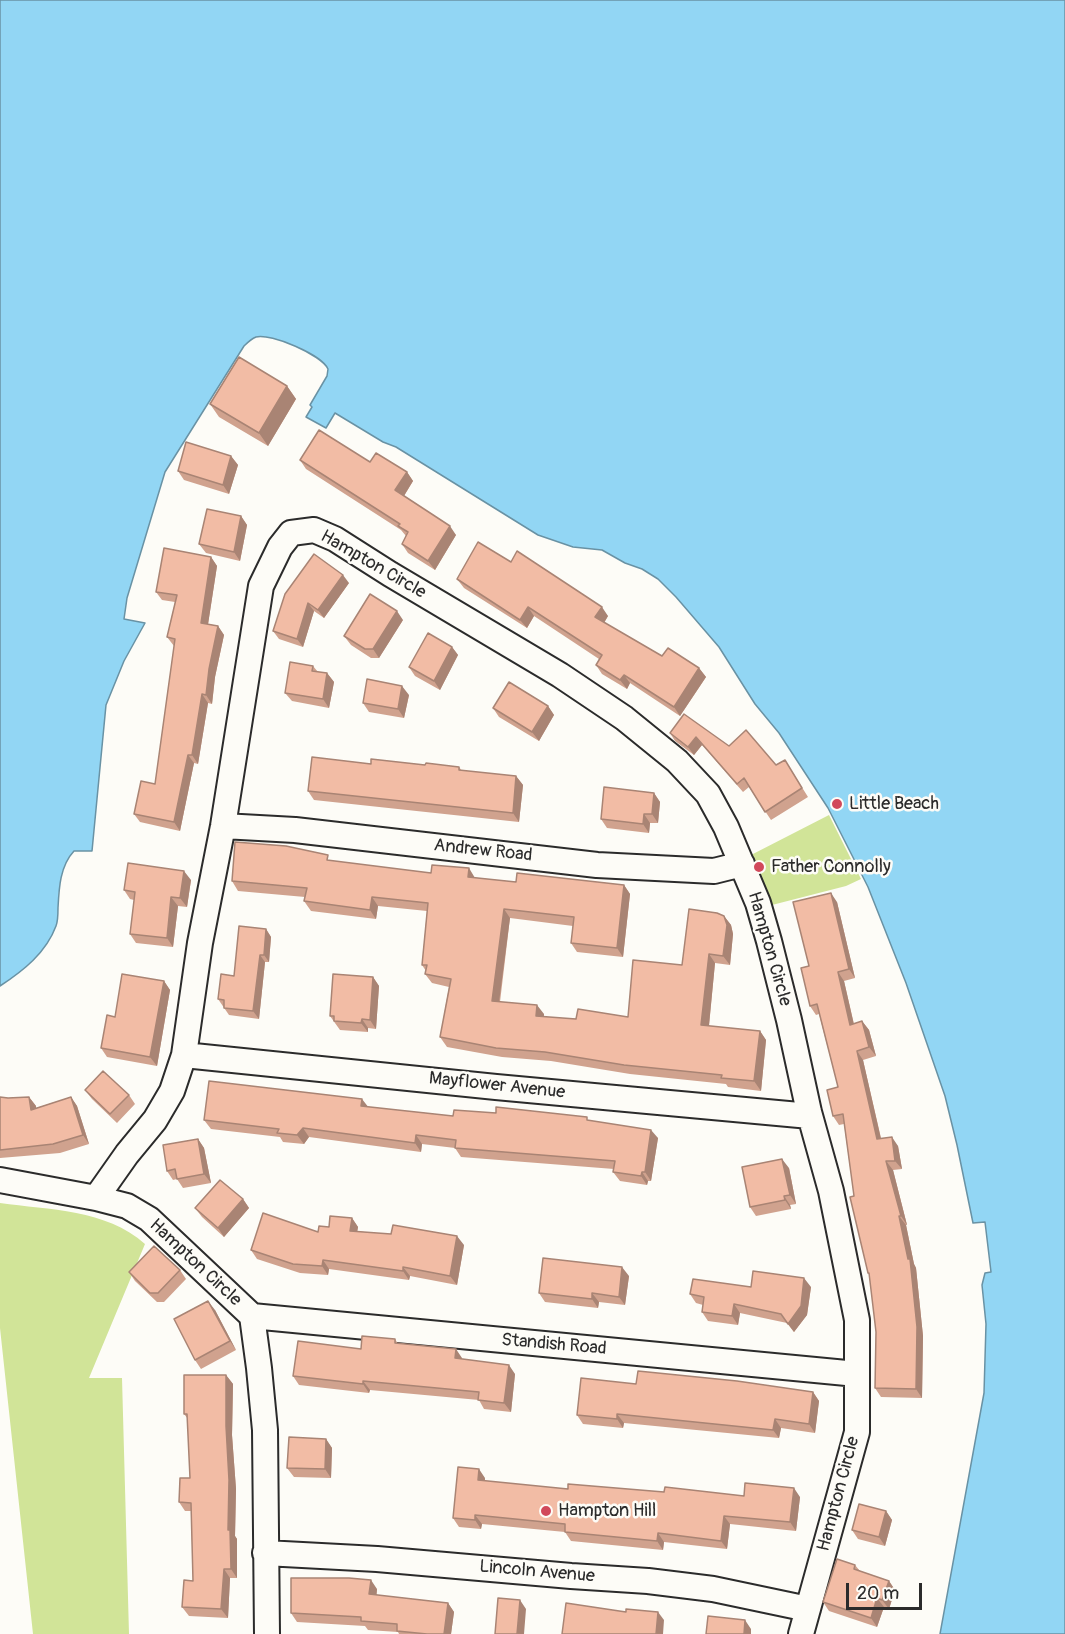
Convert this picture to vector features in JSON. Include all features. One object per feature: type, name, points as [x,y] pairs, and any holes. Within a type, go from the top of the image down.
[{"type":"street","name":"Hampton Circle","points":[[267,1634],[265,1430],[252,1316],[149,1219],[127,1206],[96,1198],[127,1154],[155,1120],[172,1091],[184,1055],[200,943],[223,826],[261,586],[280,547],[291,534],[314,530],[335,539],[560,675],[624,718],[677,761],[708,794],[726,827],[758,903],[769,941],[810,1116],[831,1191],[857,1320],[856,1432],[801,1634]]},
{"type":"street","name":"Andrew Road","points":[[223,826],[295,830],[597,865],[714,871],[742,864]]},
{"type":"street","name":"Mayflower Avenue","points":[[184,1055],[810,1116]]},
{"type":"street","points":[[0,1180],[96,1198]]},
{"type":"street","name":"Standish Road","points":[[252,1316],[857,1374]]},
{"type":"street","name":"Lincoln Avenue","points":[[265,1553],[377,1559],[648,1581],[713,1589],[808,1609]]},
{"type":"green space","points":[[829,815],[861,879],[846,886],[772,905],[751,855]]},
{"type":"green space","points":[[0,1203],[95,1217],[130,1232],[145,1244],[89,1378],[122,1378],[129,1634],[33,1634],[0,1328]]},
{"type":"water","points":[[0,0],[1065,0],[1065,1634],[940,1634],[984,1393],[986,1324],[982,1285],[985,1273],[991,1272],[985,1222],[973,1223],[945,1096],[906,983],[868,887],[828,808],[779,733],[755,704],[719,647],[658,579],[602,550],[573,547],[538,535],[396,447],[383,442],[335,413],[326,428],[306,417],[312,407],[310,405],[327,376],[328,369],[324,363],[295,346],[263,337],[256,337],[246,344],[165,472],[127,598],[124,619],[145,623],[124,661],[106,705],[92,851],[74,851],[69,857],[61,878],[57,922],[52,936],[33,960],[0,986]]},
{"type":"building","points":[[239,357],[287,386],[259,433],[210,404]]},
{"type":"building","points":[[319,430],[370,462],[376,453],[407,472],[395,490],[450,526],[428,561],[402,544],[408,532],[398,526],[400,524],[300,460]]},
{"type":"building","points":[[186,442],[231,456],[223,485],[178,471]]},
{"type":"building","points":[[207,509],[241,516],[234,552],[199,544]]},
{"type":"building","points":[[478,542],[511,562],[517,551],[602,607],[595,617],[662,656],[668,648],[699,668],[674,707],[624,675],[620,680],[596,665],[602,655],[528,607],[520,620],[457,579]]},
{"type":"building","points":[[164,548],[211,557],[201,623],[218,626],[206,695],[202,694],[192,755],[188,755],[174,822],[134,814],[141,781],[155,784],[175,639],[167,637],[177,595],[156,592]]},
{"type":"building","points":[[314,554],[343,575],[318,610],[308,603],[297,639],[273,631],[285,594]]},
{"type":"building","points":[[370,594],[397,611],[373,649],[365,649],[344,636]]},
{"type":"building","points":[[428,633],[452,647],[434,681],[409,667]]},
{"type":"building","points":[[290,662],[313,666],[312,671],[327,673],[323,699],[285,693]]},
{"type":"building","points":[[367,679],[402,686],[398,709],[363,703]]},
{"type":"building","points":[[509,682],[548,706],[532,732],[493,708]]},
{"type":"building","points":[[684,714],[729,746],[746,730],[776,765],[785,760],[802,788],[765,812],[744,778],[737,784],[696,737],[688,747],[670,733]]},
{"type":"building","points":[[312,757],[371,764],[371,759],[425,765],[426,763],[459,767],[459,770],[516,776],[513,813],[308,791]]},
{"type":"building","points":[[604,787],[654,793],[652,814],[644,814],[643,824],[601,819]]},
{"type":"building","points":[[235,842],[286,846],[328,855],[327,860],[431,873],[432,865],[469,868],[468,877],[516,882],[517,873],[624,885],[617,948],[571,943],[574,917],[504,909],[492,1001],[537,1005],[536,1016],[576,1019],[578,1009],[628,1017],[633,960],[682,965],[689,909],[724,916],[727,925],[723,956],[709,954],[701,1025],[760,1031],[754,1081],[721,1078],[722,1075],[624,1065],[545,1052],[496,1048],[440,1037],[451,979],[425,974],[427,965],[422,965],[428,903],[372,897],[370,910],[304,901],[307,888],[232,881]]},
{"type":"building","points":[[128,863],[184,871],[180,898],[171,897],[167,938],[130,934],[135,892],[124,890]]},
{"type":"building","points":[[831,893],[849,969],[838,972],[850,1025],[862,1021],[869,1047],[857,1051],[877,1139],[892,1137],[895,1161],[886,1161],[901,1216],[899,1216],[908,1259],[910,1259],[917,1327],[916,1389],[875,1388],[876,1332],[869,1273],[850,1197],[854,1196],[843,1114],[833,1116],[827,1090],[838,1087],[817,1004],[810,1006],[801,968],[809,966],[793,902]]},
{"type":"building","points":[[239,926],[266,929],[264,955],[260,955],[253,1011],[224,1008],[224,1000],[218,999],[221,974],[234,976]]},
{"type":"building","points":[[122,974],[164,981],[150,1057],[101,1048],[107,1015],[115,1017]]},
{"type":"building","points":[[333,974],[373,977],[370,1020],[362,1019],[361,1023],[334,1021],[334,1016],[330,1016]]},
{"type":"building","points":[[103,1071],[129,1095],[110,1114],[85,1090]]},
{"type":"building","points":[[209,1081],[362,1099],[361,1106],[453,1116],[454,1110],[496,1113],[496,1107],[587,1117],[587,1120],[651,1130],[645,1172],[642,1172],[641,1176],[613,1172],[615,1161],[455,1148],[456,1140],[416,1135],[415,1143],[303,1128],[297,1135],[277,1133],[279,1129],[204,1120]]},
{"type":"building","points":[[0,1097],[29,1097],[31,1110],[71,1097],[83,1135],[53,1144],[0,1150]]},
{"type":"building","points":[[198,1139],[204,1174],[177,1179],[175,1169],[167,1171],[163,1145]]},
{"type":"building","points":[[782,1159],[790,1195],[784,1196],[785,1200],[750,1207],[742,1167]]},
{"type":"building","points":[[220,1180],[243,1199],[218,1228],[195,1208]]},
{"type":"building","points":[[263,1213],[318,1232],[319,1226],[329,1227],[330,1216],[352,1218],[350,1231],[391,1234],[393,1225],[457,1236],[450,1276],[403,1267],[403,1271],[323,1260],[322,1266],[293,1264],[251,1250]]},
{"type":"building","points":[[154,1246],[180,1270],[158,1293],[150,1293],[129,1272]]},
{"type":"building","points":[[543,1258],[622,1267],[619,1297],[592,1293],[592,1299],[539,1293]]},
{"type":"building","points":[[753,1271],[804,1278],[801,1306],[788,1324],[781,1314],[734,1304],[732,1316],[702,1312],[704,1297],[690,1294],[693,1279],[751,1287]]},
{"type":"building","points":[[208,1301],[230,1341],[195,1360],[174,1319]]},
{"type":"building","points":[[362,1336],[395,1339],[395,1343],[456,1349],[455,1358],[509,1365],[504,1403],[478,1400],[479,1392],[363,1381],[363,1384],[293,1376],[298,1341],[361,1349]]},
{"type":"building","points":[[638,1371],[737,1381],[813,1392],[809,1424],[775,1419],[773,1430],[617,1414],[617,1419],[577,1415],[581,1378],[636,1384]]},
{"type":"building","points":[[184,1375],[226,1375],[228,1530],[230,1530],[231,1569],[224,1569],[221,1609],[182,1607],[184,1580],[193,1581],[191,1503],[179,1502],[180,1478],[190,1478],[187,1414],[184,1414]]},
{"type":"building","points":[[289,1437],[326,1439],[325,1469],[287,1468]]},
{"type":"building","points":[[458,1467],[479,1469],[478,1480],[568,1489],[568,1484],[664,1492],[665,1487],[744,1496],[745,1483],[794,1488],[790,1522],[724,1516],[721,1541],[658,1533],[657,1541],[565,1532],[565,1524],[475,1515],[475,1520],[453,1518]]},
{"type":"building","points":[[859,1504],[886,1511],[879,1537],[852,1530]]},
{"type":"building","points":[[837,1559],[855,1565],[854,1569],[889,1581],[882,1600],[877,1598],[871,1618],[823,1602]]},
{"type":"building","points":[[291,1578],[371,1580],[369,1594],[448,1603],[444,1634],[397,1631],[397,1624],[361,1621],[361,1617],[291,1613]]},
{"type":"building","points":[[498,1598],[520,1600],[517,1634],[495,1634]]},
{"type":"building","points":[[566,1603],[626,1612],[626,1609],[658,1612],[656,1634],[562,1634]]},
{"type":"building","points":[[708,1616],[745,1620],[744,1634],[706,1634]]},
{"type":"place","name":"Little Beach","points":[[837,804]]},
{"type":"place","name":"Father Connolly","points":[[759,867]]},
{"type":"place","name":"Hampton Hill","points":[[546,1511]]}]
